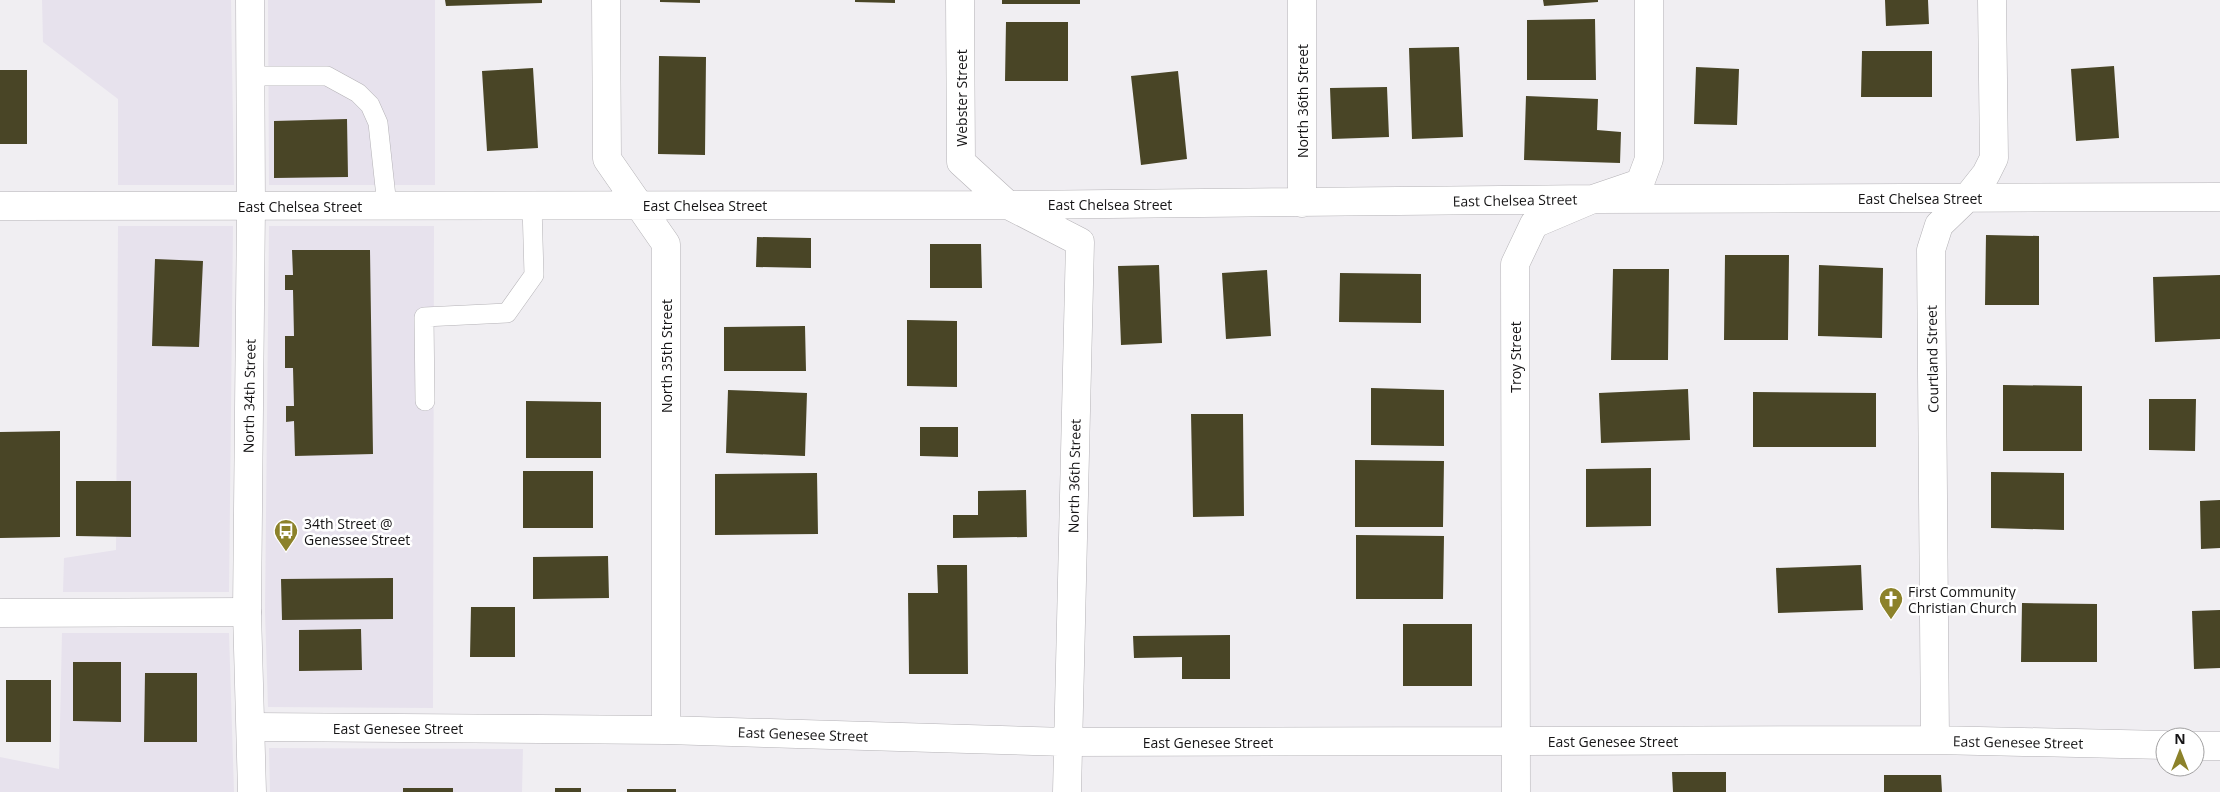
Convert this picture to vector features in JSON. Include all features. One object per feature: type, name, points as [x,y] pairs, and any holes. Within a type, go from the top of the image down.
[{"type":"street","name":"North 34th Street","points":[[250,0],[252,206],[247,612],[252,727],[252,792]]},
{"type":"street","name":"North 35th Street","points":[[606,0],[607,159],[666,244],[666,730]]},
{"type":"street","name":"Webster Street","points":[[960,0],[961,162],[1008,205]]},
{"type":"street","name":"North 36th Street","points":[[1302,0],[1302,203]]},
{"type":"street","name":"Troy Street","points":[[1516,792],[1515,264],[1534,224],[1593,199],[1640,182],[1649,159],[1650,0]]},
{"type":"street","name":"Courtland Street","points":[[1935,740],[1931,250],[1939,225],[1967,198],[1986,174],[1994,158],[1992,0]]},
{"type":"street","name":"East Chelsea Street","points":[[0,206],[1008,205],[1593,199],[2220,197]]},
{"type":"street","name":"North 36th Street","points":[[1008,205],[1080,242],[1067,792]]},
{"type":"street","points":[[0,613],[247,612]]},
{"type":"street","name":"East Genesee Street","points":[[252,727],[666,730],[1068,742],[1935,740],[2155,745]]},
{"type":"street","points":[[2205,746],[2220,746]]},
{"type":"lane","points":[[250,76],[328,76],[358,94],[370,105],[378,123],[386,206]]},
{"type":"lane","points":[[425,401],[424,317],[507,313],[534,274],[532,205]]},
{"type":"shaded area","points":[[42,0],[231,0],[234,185],[118,185],[118,99],[43,42]]},
{"type":"shaded area","points":[[268,0],[435,0],[435,185],[269,185]]},
{"type":"shaded area","points":[[118,226],[233,226],[229,592],[63,592],[64,558],[116,550]]},
{"type":"shaded area","points":[[269,226],[434,226],[433,708],[268,707],[265,612]]},
{"type":"shaded area","points":[[62,633],[229,633],[234,792],[0,792],[0,757],[59,769]]},
{"type":"shaded area","points":[[269,748],[523,749],[522,792],[270,792]]},
{"type":"building","points":[[445,0],[542,0],[542,3],[446,6]]},
{"type":"building","points":[[660,0],[700,0],[700,3],[660,2]]},
{"type":"building","points":[[855,0],[895,0],[895,3],[855,2]]},
{"type":"building","points":[[1002,0],[1080,0],[1080,4],[1002,4]]},
{"type":"building","points":[[1543,0],[1598,0],[1598,2],[1544,6]]},
{"type":"building","points":[[1885,0],[1928,0],[1929,24],[1886,26]]},
{"type":"building","points":[[1595,19],[1596,80],[1527,80],[1527,20]]},
{"type":"building","points":[[1006,22],[1068,22],[1068,81],[1005,81]]},
{"type":"building","points":[[1459,47],[1463,137],[1412,139],[1409,48]]},
{"type":"building","points":[[1862,51],[1932,51],[1932,97],[1861,97]]},
{"type":"building","points":[[659,56],[706,57],[705,155],[658,154]]},
{"type":"building","points":[[2114,66],[2119,138],[2076,141],[2071,69]]},
{"type":"building","points":[[1696,67],[1739,69],[1737,125],[1694,124]]},
{"type":"building","points":[[533,68],[538,148],[487,151],[482,71]]},
{"type":"building","points":[[0,70],[27,70],[27,144],[0,144]]},
{"type":"building","points":[[1178,71],[1187,159],[1141,165],[1131,76]]},
{"type":"building","points":[[1387,87],[1389,137],[1332,139],[1330,88]]},
{"type":"building","points":[[1526,96],[1598,99],[1597,130],[1621,132],[1620,163],[1524,160]]},
{"type":"building","points":[[347,119],[348,177],[274,178],[274,121]]},
{"type":"building","points":[[1986,235],[2039,236],[2039,305],[1985,305]]},
{"type":"building","points":[[757,237],[811,238],[811,268],[756,267]]},
{"type":"building","points":[[930,244],[981,244],[982,288],[930,288]]},
{"type":"building","points":[[292,250],[370,250],[373,454],[295,456],[294,421],[286,422],[286,406],[294,406],[293,368],[285,368],[285,336],[294,336],[293,290],[285,290],[285,275],[293,275]]},
{"type":"building","points":[[1725,255],[1789,255],[1788,340],[1724,340]]},
{"type":"building","points":[[155,259],[203,261],[199,347],[152,346]]},
{"type":"building","points":[[1159,265],[1162,343],[1121,345],[1118,266]]},
{"type":"building","points":[[1819,265],[1883,268],[1882,338],[1818,336]]},
{"type":"building","points":[[1613,269],[1669,269],[1668,360],[1611,360]]},
{"type":"building","points":[[1267,270],[1271,336],[1226,339],[1222,273]]},
{"type":"building","points":[[1340,273],[1421,274],[1421,323],[1339,322]]},
{"type":"building","points":[[2220,275],[2220,339],[2155,342],[2153,277]]},
{"type":"building","points":[[907,320],[957,321],[957,387],[907,386]]},
{"type":"building","points":[[805,326],[806,371],[724,371],[724,327]]},
{"type":"building","points":[[2003,385],[2082,386],[2082,451],[2003,451]]},
{"type":"building","points":[[1371,388],[1444,390],[1444,446],[1371,445]]},
{"type":"building","points":[[1688,389],[1690,440],[1601,443],[1599,393]]},
{"type":"building","points":[[728,390],[807,393],[805,456],[726,453]]},
{"type":"building","points":[[1753,392],[1876,393],[1876,447],[1753,447]]},
{"type":"building","points":[[2149,399],[2196,399],[2195,451],[2149,450]]},
{"type":"building","points":[[526,401],[601,402],[601,458],[526,458]]},
{"type":"building","points":[[1191,414],[1243,414],[1244,516],[1193,517]]},
{"type":"building","points":[[920,427],[958,427],[958,457],[920,456]]},
{"type":"building","points":[[60,431],[60,537],[0,538],[0,432]]},
{"type":"building","points":[[1355,460],[1444,461],[1443,527],[1355,527]]},
{"type":"building","points":[[1651,468],[1651,526],[1586,527],[1586,469]]},
{"type":"building","points":[[523,471],[593,471],[593,528],[523,528]]},
{"type":"building","points":[[1991,472],[2064,473],[2064,530],[1991,528]]},
{"type":"building","points":[[817,473],[818,534],[715,535],[715,474]]},
{"type":"building","points":[[76,481],[131,481],[131,537],[76,536]]},
{"type":"building","points":[[1026,490],[1027,537],[953,538],[953,515],[978,515],[978,491]]},
{"type":"building","points":[[2220,500],[2220,548],[2201,549],[2200,501]]},
{"type":"building","points":[[1356,535],[1444,536],[1443,599],[1356,599]]},
{"type":"building","points":[[608,556],[609,598],[533,599],[533,557]]},
{"type":"building","points":[[937,565],[967,565],[968,674],[909,674],[908,593],[938,593]]},
{"type":"building","points":[[1861,565],[1863,610],[1778,613],[1776,568]]},
{"type":"building","points":[[393,578],[393,619],[282,620],[281,579]]},
{"type":"building","points":[[2022,603],[2097,604],[2097,662],[2021,662]]},
{"type":"building","points":[[471,607],[515,607],[515,657],[470,657]]},
{"type":"building","points":[[2220,610],[2220,668],[2194,669],[2192,611]]},
{"type":"building","points":[[1403,624],[1472,624],[1472,686],[1403,686]]},
{"type":"building","points":[[361,629],[362,670],[299,671],[299,630]]},
{"type":"building","points":[[1230,635],[1230,679],[1182,679],[1182,657],[1134,658],[1133,636]]},
{"type":"building","points":[[73,662],[121,662],[121,722],[73,721]]},
{"type":"building","points":[[145,673],[197,673],[197,742],[144,742]]},
{"type":"building","points":[[6,680],[51,680],[51,742],[6,742]]},
{"type":"building","points":[[1672,772],[1726,772],[1726,792],[1673,792]]},
{"type":"building","points":[[1884,775],[1941,775],[1942,792],[1884,792]]},
{"type":"building","points":[[403,788],[453,788],[453,792],[403,792]]},
{"type":"building","points":[[555,788],[581,788],[581,792],[555,792]]},
{"type":"building","points":[[627,789],[676,789],[676,792],[627,792]]},
{"type":"place","name":"34th Street @ Genessee Street","points":[[286,552]]},
{"type":"place","name":"First Community Christian Church","points":[[1891,620]]}]
